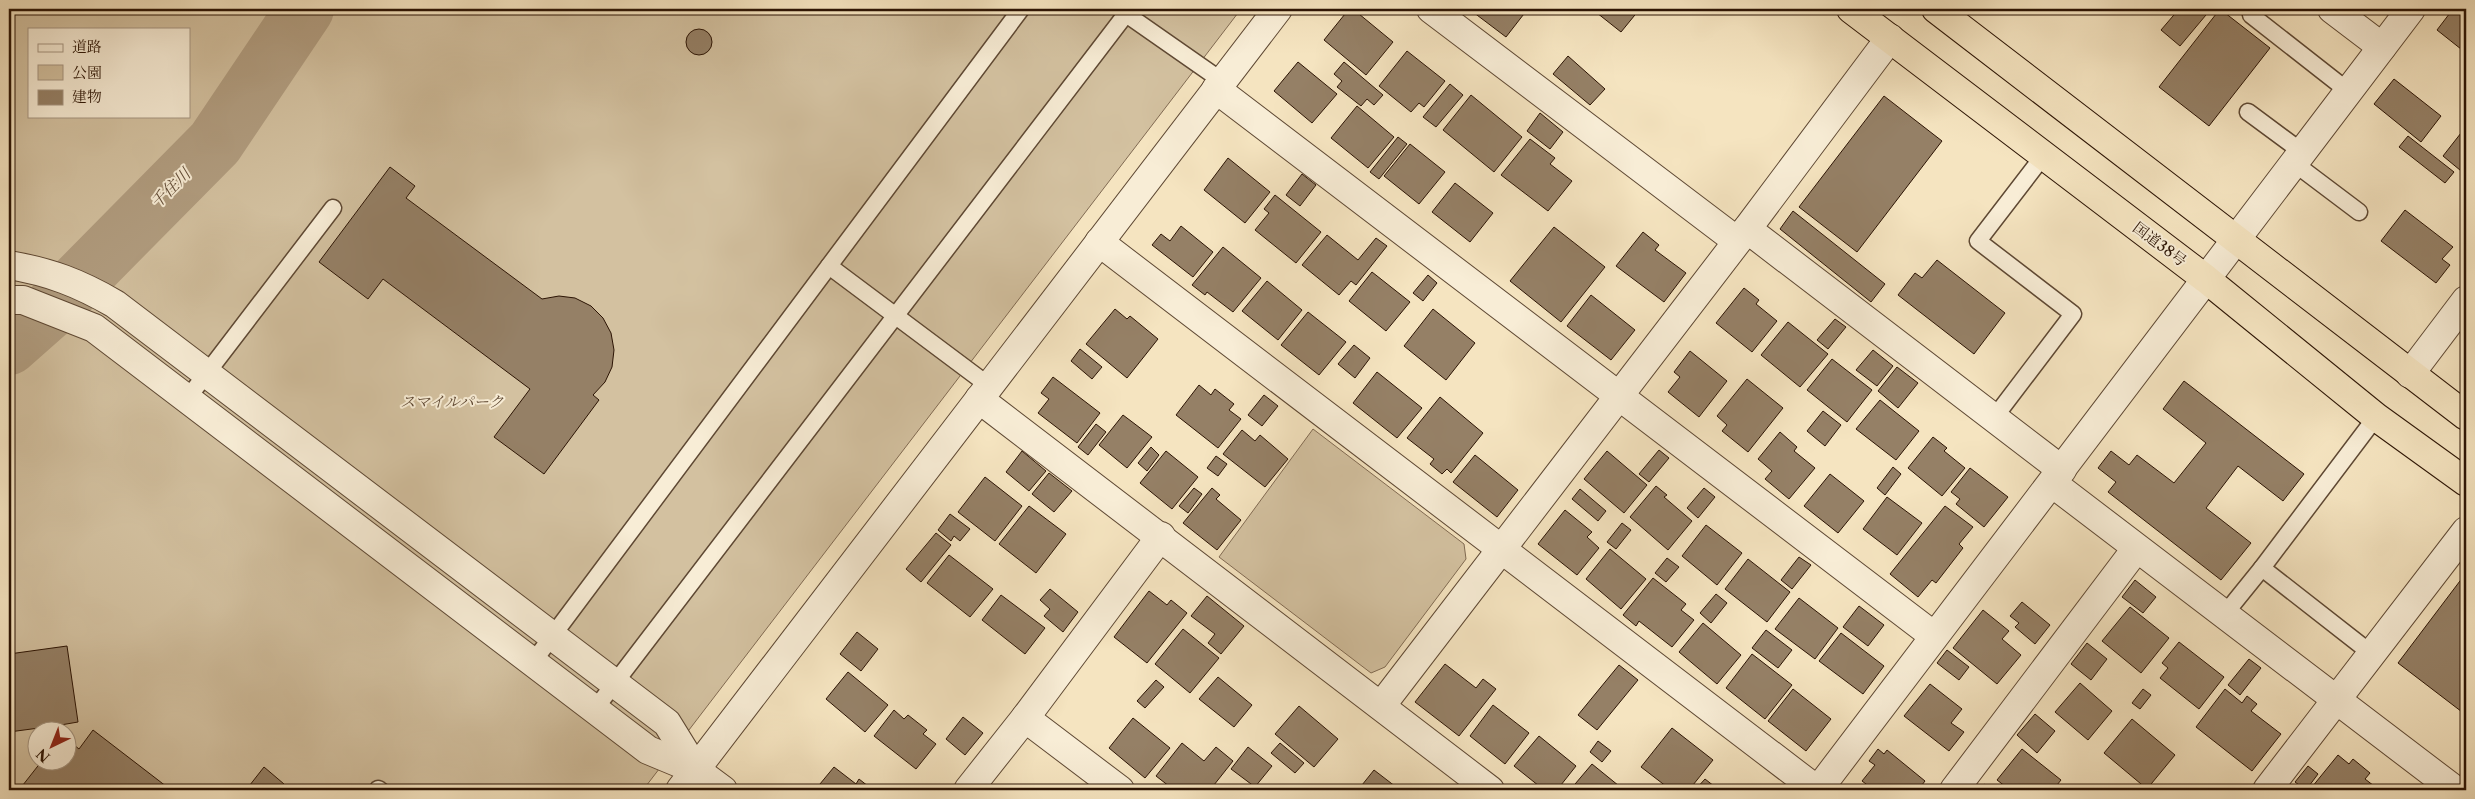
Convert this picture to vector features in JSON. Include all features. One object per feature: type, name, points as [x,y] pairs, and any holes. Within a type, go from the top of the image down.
[{"type":"highway","name":"国道38号","points":[[1851,9],[2206,279],[2376,418],[2466,482]]},
{"type":"highway","points":[[1936,9],[2234,240],[2466,416]]},
{"type":"street","points":[[688,780],[1278,9]]},
{"type":"street","points":[[1431,9],[1994,418],[2136,549],[2455,790]]},
{"type":"street","points":[[2332,9],[2382,47]]},
{"type":"street","points":[[1099,242],[1818,790],[2411,9]]},
{"type":"street","points":[[1380,706],[1502,550],[1890,38]]},
{"type":"street","points":[[1219,85],[1618,395],[1934,636]]},
{"type":"street","points":[[9,265],[42,271],[83,285],[115,304],[553,636],[667,723],[688,780]]},
{"type":"street","points":[[16,300],[94,328],[688,780],[723,790]]},
{"type":"street","points":[[2410,374],[2466,300]]},
{"type":"street","points":[[984,392],[1161,536],[1490,790]]},
{"type":"street","points":[[2267,790],[2466,531]]},
{"type":"street","points":[[968,790],[1025,718],[1161,536]]},
{"type":"street","points":[[1954,790],[2136,549]]},
{"type":"street","points":[[1025,718],[1120,790]]},
{"type":"lane","points":[[534,662],[1021,9]]},
{"type":"lane","points":[[2256,9],[2251,16],[2348,92]]},
{"type":"lane","points":[[595,710],[896,316],[1125,11],[1219,85]]},
{"type":"lane","points":[[2248,112],[2358,212]]},
{"type":"lane","points":[[1994,418],[2072,314],[1978,241],[2044,155]]},
{"type":"lane","points":[[188,399],[333,208]]},
{"type":"lane","points":[[829,266],[896,316],[984,392]]},
{"type":"lane","points":[[2224,615],[2376,418]]},
{"type":"lane","points":[[2262,568],[2372,654]]},
{"type":"green space","name":"スマイルパーク","points":[[9,9],[1241,9],[643,790],[9,790]]},
{"type":"green space","points":[[1313,429],[1464,544],[1466,559],[1385,667],[1371,673],[1219,557]]},
{"type":"building","points":[[1349,9],[1353,9],[1393,42],[1366,75],[1324,40]]},
{"type":"building","points":[[1469,9],[1525,9],[1527,10],[1506,37]]},
{"type":"building","points":[[1592,9],[1637,9],[1639,10],[1621,32]]},
{"type":"building","points":[[2179,9],[2211,9],[2180,46],[2161,30]]},
{"type":"building","points":[[2220,9],[2270,48],[2209,126],[2159,87]]},
{"type":"building","points":[[2453,9],[2466,9],[2466,53],[2437,30]]},
{"type":"building","points":[[699,29],[708,33],[712,42],[708,51],[699,55],[690,51],[686,42],[690,33]]},
{"type":"building","points":[[1407,51],[1445,81],[1424,107],[1419,103],[1411,112],[1379,86]]},
{"type":"building","points":[[1568,56],[1605,89],[1590,105],[1553,74]]},
{"type":"building","points":[[1298,62],[1337,94],[1312,123],[1274,91]]},
{"type":"building","points":[[1344,62],[1383,95],[1374,105],[1367,99],[1361,106],[1337,87],[1342,81],[1334,74]]},
{"type":"building","points":[[2394,79],[2441,116],[2421,142],[2374,104]]},
{"type":"building","points":[[1450,84],[1463,95],[1436,127],[1423,117]]},
{"type":"building","points":[[1471,95],[1522,137],[1494,172],[1443,130]]},
{"type":"building","points":[[1884,96],[1942,141],[1857,252],[1799,207]]},
{"type":"building","points":[[1357,106],[1394,137],[1368,168],[1331,138]]},
{"type":"building","points":[[1540,113],[1563,132],[1550,149],[1527,131]]},
{"type":"building","points":[[2461,133],[2466,137],[2466,175],[2443,156]]},
{"type":"building","points":[[2408,136],[2454,172],[2445,183],[2399,147]]},
{"type":"building","points":[[1398,137],[1407,144],[1379,179],[1370,172]]},
{"type":"building","points":[[1530,139],[1555,158],[1550,164],[1572,181],[1548,211],[1501,175]]},
{"type":"building","points":[[1410,144],[1445,172],[1419,204],[1384,176]]},
{"type":"building","points":[[1228,158],[1270,192],[1245,223],[1204,190]]},
{"type":"building","points":[[390,167],[415,186],[406,198],[542,299],[559,296],[575,298],[591,306],[603,318],[611,333],[614,350],[612,367],[605,382],[593,395],[599,400],[544,474],[494,437],[530,389],[383,279],[368,299],[319,262]]},
{"type":"building","points":[[1302,174],[1316,185],[1300,206],[1286,195]]},
{"type":"building","points":[[1455,183],[1493,213],[1470,242],[1432,212]]},
{"type":"building","points":[[1275,195],[1321,232],[1296,263],[1255,230],[1269,213],[1264,209]]},
{"type":"building","points":[[2405,210],[2453,247],[2442,259],[2450,265],[2436,283],[2381,241]]},
{"type":"building","points":[[1793,211],[1885,284],[1871,302],[1780,229]]},
{"type":"building","points":[[1181,226],[1213,252],[1193,277],[1152,245],[1161,234],[1170,241]]},
{"type":"building","points":[[1554,227],[1605,267],[1561,322],[1510,281]]},
{"type":"building","points":[[1643,232],[1659,245],[1655,250],[1686,273],[1664,302],[1616,266]]},
{"type":"building","points":[[1327,235],[1358,260],[1376,238],[1387,246],[1356,285],[1351,281],[1339,295],[1302,265]]},
{"type":"building","points":[[1223,247],[1261,278],[1233,312],[1207,292],[1205,295],[1192,285]]},
{"type":"building","points":[[1937,260],[2005,313],[1974,354],[1898,295],[1915,273],[1922,278]]},
{"type":"building","points":[[1372,272],[1410,302],[1386,331],[1349,301]]},
{"type":"building","points":[[1428,275],[1437,283],[1423,301],[1413,293]]},
{"type":"building","points":[[1267,281],[1302,310],[1278,340],[1242,311]]},
{"type":"building","points":[[1744,288],[1759,300],[1756,304],[1777,321],[1752,352],[1716,323]]},
{"type":"building","points":[[1591,295],[1635,330],[1611,360],[1567,326]]},
{"type":"building","points":[[1115,309],[1127,319],[1130,316],[1158,339],[1127,378],[1086,344]]},
{"type":"building","points":[[1433,309],[1475,343],[1446,380],[1404,346]]},
{"type":"building","points":[[1308,312],[1346,342],[1319,375],[1281,345]]},
{"type":"building","points":[[1835,319],[1846,327],[1828,349],[1817,340]]},
{"type":"building","points":[[1788,322],[1828,354],[1800,387],[1761,355]]},
{"type":"building","points":[[1354,345],[1370,358],[1355,378],[1338,364]]},
{"type":"building","points":[[1080,349],[1102,367],[1092,379],[1071,361]]},
{"type":"building","points":[[1873,350],[1893,366],[1877,386],[1856,370]]},
{"type":"building","points":[[1690,351],[1727,381],[1699,417],[1668,392],[1680,377],[1674,372]]},
{"type":"building","points":[[1832,359],[1872,390],[1847,422],[1807,390]]},
{"type":"building","points":[[1897,367],[1918,383],[1898,408],[1878,391]]},
{"type":"building","points":[[1377,372],[1422,408],[1397,438],[1353,403]]},
{"type":"building","points":[[1053,377],[1100,413],[1077,443],[1038,413],[1049,399],[1041,393]]},
{"type":"building","points":[[1747,379],[1783,408],[1748,452],[1722,431],[1727,425],[1717,416]]},
{"type":"building","points":[[2184,381],[2304,474],[2283,501],[2238,466],[2206,508],[2251,543],[2221,580],[2108,492],[2116,482],[2098,468],[2111,451],[2129,465],[2137,455],[2174,483],[2206,443],[2163,409]]},
{"type":"building","points":[[1199,385],[1211,395],[1215,389],[1234,404],[1229,410],[1241,419],[1218,448],[1176,415]]},
{"type":"building","points":[[1264,395],[1278,406],[1262,426],[1248,415]]},
{"type":"building","points":[[1440,397],[1483,433],[1451,473],[1447,469],[1442,474],[1430,464],[1434,459],[1407,438]]},
{"type":"building","points":[[1880,400],[1919,431],[1896,460],[1856,429]]},
{"type":"building","points":[[1823,411],[1841,425],[1825,446],[1807,431]]},
{"type":"building","points":[[1123,415],[1152,437],[1127,468],[1099,445]]},
{"type":"building","points":[[1096,424],[1106,432],[1088,455],[1078,447]]},
{"type":"building","points":[[1242,430],[1255,441],[1260,435],[1288,459],[1265,487],[1223,454]]},
{"type":"building","points":[[1780,432],[1797,447],[1794,451],[1815,468],[1789,499],[1765,479],[1772,471],[1758,459]]},
{"type":"building","points":[[1933,437],[1947,448],[1944,451],[1965,468],[1942,496],[1908,468]]},
{"type":"building","points":[[1151,447],[1159,455],[1147,471],[1138,463]]},
{"type":"building","points":[[1659,450],[1669,458],[1649,482],[1639,474]]},
{"type":"building","points":[[1022,451],[1046,471],[1029,491],[1006,472]]},
{"type":"building","points":[[1166,451],[1198,477],[1172,509],[1140,483]]},
{"type":"building","points":[[1607,451],[1647,485],[1624,513],[1584,479]]},
{"type":"building","points":[[1475,455],[1518,490],[1497,517],[1453,482]]},
{"type":"building","points":[[1216,456],[1227,464],[1218,476],[1207,468]]},
{"type":"building","points":[[1893,467],[1901,474],[1885,495],[1877,488]]},
{"type":"building","points":[[1970,468],[2008,497],[1984,527],[1956,504],[1960,499],[1951,492]]},
{"type":"building","points":[[1049,473],[1072,491],[1054,512],[1032,494]]},
{"type":"building","points":[[1830,474],[1864,501],[1838,533],[1804,506]]},
{"type":"building","points":[[985,477],[1022,506],[995,541],[958,512]]},
{"type":"building","points":[[1656,486],[1667,495],[1664,497],[1692,521],[1668,550],[1630,517]]},
{"type":"building","points":[[1194,488],[1202,494],[1188,513],[1179,506]]},
{"type":"building","points":[[1212,488],[1220,495],[1216,499],[1241,520],[1217,550],[1183,523]]},
{"type":"building","points":[[1704,488],[1715,497],[1698,518],[1687,508]]},
{"type":"building","points":[[1580,489],[1606,511],[1598,521],[1572,499]]},
{"type":"building","points":[[1887,497],[1922,523],[1897,555],[1863,529]]},
{"type":"building","points":[[1029,506],[1066,534],[1036,573],[999,544]]},
{"type":"building","points":[[1945,506],[1973,527],[1959,544],[1963,548],[1936,583],[1932,580],[1918,597],[1890,574]]},
{"type":"building","points":[[1565,510],[1592,532],[1587,537],[1599,548],[1577,575],[1538,544]]},
{"type":"building","points":[[950,514],[970,529],[960,541],[954,536],[951,541],[938,530]]},
{"type":"building","points":[[1622,523],[1631,530],[1616,549],[1607,542]]},
{"type":"building","points":[[1706,525],[1742,553],[1717,585],[1682,556]]},
{"type":"building","points":[[936,533],[951,545],[921,582],[906,569]]},
{"type":"building","points":[[1610,549],[1646,579],[1621,609],[1586,579]]},
{"type":"building","points":[[949,555],[993,589],[970,617],[927,583]]},
{"type":"building","points":[[1799,557],[1811,565],[1792,589],[1781,580]]},
{"type":"building","points":[[1667,558],[1679,567],[1666,582],[1655,573]]},
{"type":"building","points":[[1748,559],[1790,592],[1767,622],[1725,589]]},
{"type":"building","points":[[2466,573],[2466,715],[2398,663]]},
{"type":"building","points":[[1653,578],[1686,604],[1681,610],[1694,620],[1672,647],[1639,621],[1636,626],[1623,615]]},
{"type":"building","points":[[2135,580],[2156,597],[2143,613],[2122,597]]},
{"type":"building","points":[[1050,589],[1078,612],[1063,632],[1044,616],[1050,609],[1040,600]]},
{"type":"building","points":[[1149,591],[1167,605],[1171,600],[1187,613],[1147,663],[1114,637]]},
{"type":"building","points":[[1716,594],[1727,603],[1711,623],[1700,613]]},
{"type":"building","points":[[1001,595],[1045,628],[1025,654],[982,620]]},
{"type":"building","points":[[1207,596],[1244,626],[1221,654],[1208,643],[1215,634],[1191,616]]},
{"type":"building","points":[[1799,598],[1838,628],[1815,659],[1775,629]]},
{"type":"building","points":[[2022,602],[2050,625],[2035,644],[2015,627],[2019,623],[2010,616]]},
{"type":"building","points":[[1859,606],[1884,625],[1868,646],[1843,627]]},
{"type":"building","points":[[2130,607],[2169,638],[2141,673],[2102,641]]},
{"type":"building","points":[[1983,610],[2009,631],[2002,639],[2021,655],[1997,684],[1953,648]]},
{"type":"building","points":[[1703,623],[1741,655],[1717,684],[1679,652]]},
{"type":"building","points":[[1183,629],[1219,658],[1190,693],[1155,664]]},
{"type":"building","points":[[1766,630],[1792,650],[1778,668],[1752,648]]},
{"type":"building","points":[[857,632],[878,649],[861,671],[840,654]]},
{"type":"building","points":[[1841,633],[1884,666],[1863,694],[1819,661]]},
{"type":"building","points":[[2179,642],[2224,677],[2199,709],[2160,678],[2168,668],[2162,663]]},
{"type":"building","points":[[2087,643],[2107,659],[2091,680],[2071,664]]},
{"type":"building","points":[[67,646],[78,722],[28,722],[28,729],[9,732],[9,654]]},
{"type":"building","points":[[1947,650],[1969,667],[1959,680],[1937,663]]},
{"type":"building","points":[[1752,654],[1792,685],[1765,719],[1726,688]]},
{"type":"building","points":[[2249,659],[2261,668],[2240,695],[2228,685]]},
{"type":"building","points":[[1445,664],[1476,688],[1483,679],[1496,689],[1459,736],[1415,702]]},
{"type":"building","points":[[1619,665],[1638,680],[1597,730],[1578,715]]},
{"type":"building","points":[[848,672],[888,705],[865,732],[826,699]]},
{"type":"building","points":[[1218,677],[1252,705],[1234,727],[1199,699]]},
{"type":"building","points":[[1156,680],[1164,687],[1145,708],[1137,701]]},
{"type":"building","points":[[2080,683],[2112,711],[2088,740],[2055,712]]},
{"type":"building","points":[[1930,684],[1962,709],[1951,723],[1964,732],[1949,751],[1904,716]]},
{"type":"building","points":[[1793,689],[1831,719],[1806,751],[1768,721]]},
{"type":"building","points":[[2143,689],[2151,695],[2140,709],[2132,703]]},
{"type":"building","points":[[2225,689],[2242,703],[2247,696],[2257,704],[2251,711],[2281,734],[2252,771],[2196,727]]},
{"type":"building","points":[[1493,705],[1529,733],[1505,764],[1470,736]]},
{"type":"building","points":[[1299,706],[1338,739],[1314,767],[1275,734]]},
{"type":"building","points":[[894,710],[904,719],[908,715],[927,730],[923,734],[936,744],[916,769],[874,736]]},
{"type":"building","points":[[2035,714],[2055,731],[2037,753],[2017,735]]},
{"type":"building","points":[[963,717],[983,733],[965,755],[946,739]]},
{"type":"building","points":[[1133,718],[1170,748],[1145,778],[1109,748]]},
{"type":"building","points":[[2132,719],[2175,755],[2147,789],[2104,753]]},
{"type":"building","points":[[1672,728],[1713,760],[1689,790],[1671,790],[1641,767]]},
{"type":"building","points":[[93,730],[171,790],[19,790],[33,772],[78,772],[78,748]]},
{"type":"building","points":[[1539,736],[1576,766],[1557,790],[1544,790],[1514,766]]},
{"type":"building","points":[[2466,738],[2466,750],[2461,746]]},
{"type":"building","points":[[1598,741],[1611,751],[1602,762],[1590,752]]},
{"type":"building","points":[[1182,743],[1204,761],[1216,747],[1233,761],[1210,790],[1174,790],[1156,776]]},
{"type":"building","points":[[1280,743],[1304,763],[1295,773],[1271,753]]},
{"type":"building","points":[[1248,747],[1272,766],[1255,787],[1231,769]]},
{"type":"building","points":[[1878,749],[1884,754],[1887,750],[1925,781],[1918,790],[1874,790],[1862,781],[1875,765],[1869,761]]},
{"type":"building","points":[[2022,749],[2061,780],[2053,790],[2010,790],[1997,780]]},
{"type":"building","points":[[2338,755],[2349,764],[2353,759],[2370,773],[2365,779],[2378,789],[2316,790],[2312,787]]},
{"type":"building","points":[[1592,764],[1624,790],[1570,790]]},
{"type":"building","points":[[2308,766],[2318,774],[2306,790],[2295,782]]},
{"type":"building","points":[[264,767],[284,784],[278,790],[246,790]]},
{"type":"building","points":[[834,767],[856,784],[859,779],[873,790],[815,790]]},
{"type":"building","points":[[1374,770],[1400,790],[1358,790]]},
{"type":"building","points":[[1705,779],[1719,790],[1695,790]]},
{"type":"building","points":[[9,782],[19,790],[9,790]]},
{"type":"building","points":[[1984,784],[1992,790],[1979,790]]},
{"type":"waterway","name":"千住川","points":[[9,346],[52,308],[215,143],[305,9]]}]
